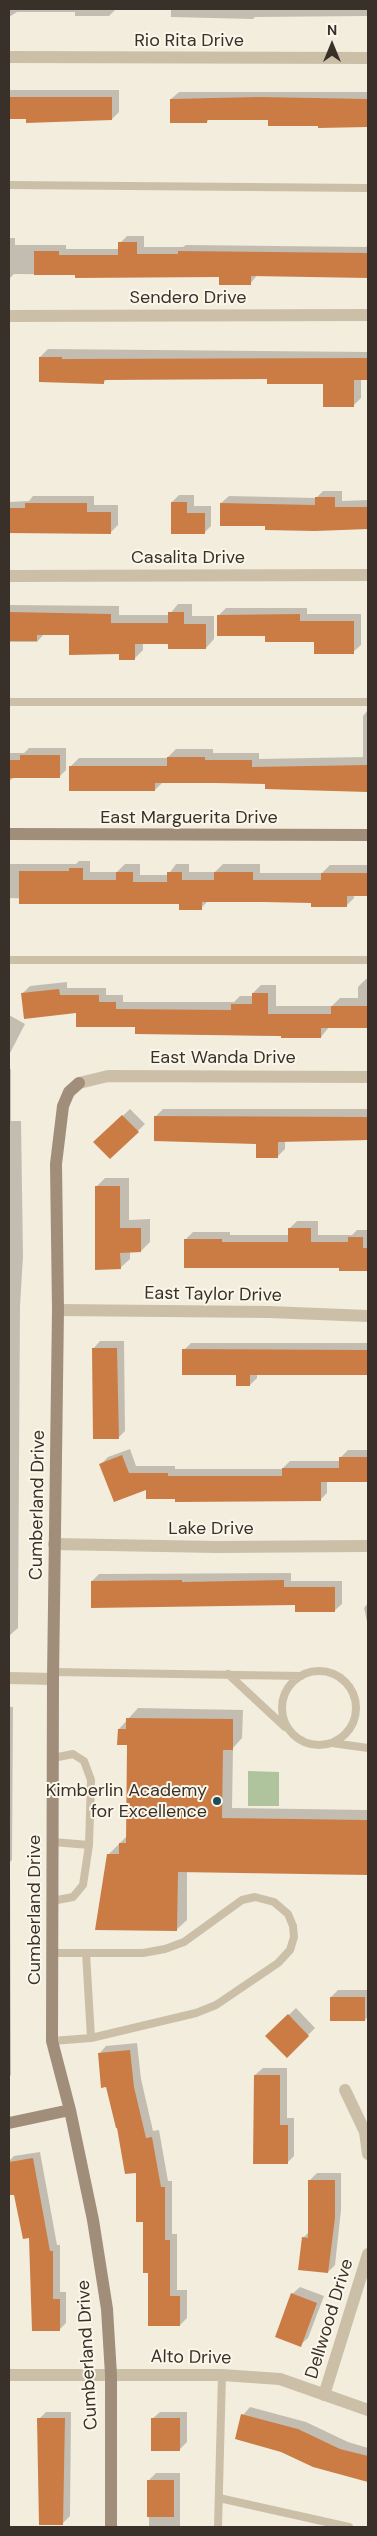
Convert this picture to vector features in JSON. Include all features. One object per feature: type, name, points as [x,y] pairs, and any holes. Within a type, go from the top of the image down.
[{"type":"street","name":"Rio Rita Drive","points":[[9,57],[368,58]]},
{"type":"street","name":"Sendero Drive","points":[[9,316],[368,315]]},
{"type":"street","name":"Casalita Drive","points":[[9,576],[368,575]]},
{"type":"street","name":"East Marguerita Drive","points":[[9,834],[368,835]]},
{"type":"street","name":"East Wanda Drive","points":[[79,1083],[108,1076],[368,1077]]},
{"type":"street","name":"Cumberland Drive","points":[[79,1083],[69,1092],[63,1106],[56,1164],[58,1310],[54,1544],[52,2041],[70,2110],[93,2220],[106,2300],[111,2374],[111,2527]]},
{"type":"street","name":"East Taylor Drive","points":[[58,1310],[269,1312],[368,1316]]},
{"type":"street","name":"Lake Drive","points":[[54,1544],[216,1547],[368,1546]]},
{"type":"street","points":[[9,1678],[53,1676]]},
{"type":"street","points":[[344,2090],[365,2132],[368,2154]]},
{"type":"street","points":[[9,2123],[70,2110]]},
{"type":"street","name":"Dellwood Drive","points":[[324,2394],[368,2254]]},
{"type":"street","name":"Alto Drive","points":[[9,2375],[111,2374],[280,2379],[368,2410]]},
{"type":"lane","points":[[9,185],[368,188]]},
{"type":"lane","points":[[9,702],[368,702]]},
{"type":"lane","points":[[9,960],[368,960]]},
{"type":"lane","points":[[228,1674],[296,1738],[308,1744],[320,1746],[332,1743],[343,1737],[351,1728],[356,1717],[356,1704],[353,1693],[346,1683],[336,1675],[313,1672],[301,1676],[291,1683],[285,1694],[282,1706],[283,1718],[288,1729]]},
{"type":"lane","points":[[53,1676],[228,1674],[301,1676]]},
{"type":"lane","points":[[332,1743],[368,1748]]},
{"type":"lane","points":[[52,1901],[73,1898],[83,1885],[89,1845],[91,1780],[84,1761],[73,1754],[53,1758]]},
{"type":"lane","points":[[53,1842],[89,1845]]},
{"type":"lane","points":[[52,2041],[91,2038],[196,2013],[216,2005],[278,1963],[290,1950],[294,1937],[294,1926],[288,1914],[274,1902],[255,1897],[242,1900],[184,1942],[165,1949],[143,1953],[53,1953]]},
{"type":"lane","points":[[86,1953],[91,2038]]},
{"type":"lane","points":[[218,2527],[222,2376]]},
{"type":"lane","points":[[219,2498],[349,2527]]},
{"type":"green space","points":[[248,1771],[279,1772],[279,1806],[248,1806]]},
{"type":"building","points":[[9,97],[112,97],[112,120],[26,123],[26,119],[9,119]]},
{"type":"building","points":[[259,97],[368,99],[368,127],[268,126],[268,120],[207,120],[207,123],[170,123],[170,99]]},
{"type":"building","points":[[118,242],[137,242],[137,254],[178,254],[178,251],[368,253],[368,278],[251,276],[251,285],[219,285],[219,277],[75,278],[75,275],[34,275],[34,251],[59,251],[59,255],[118,255]]},
{"type":"building","points":[[39,357],[62,357],[62,359],[368,358],[368,380],[354,380],[354,407],[323,407],[323,384],[267,384],[267,379],[104,380],[104,384],[39,382]]},
{"type":"building","points":[[315,497],[335,497],[335,507],[368,507],[368,529],[265,530],[265,526],[220,526],[220,503],[315,505]]},
{"type":"building","points":[[171,502],[187,502],[187,513],[205,513],[205,534],[171,534]]},
{"type":"building","points":[[25,503],[87,503],[87,512],[111,512],[111,534],[9,533],[9,508],[25,508]]},
{"type":"building","points":[[9,612],[111,614],[111,623],[168,623],[168,612],[184,612],[184,624],[206,624],[206,649],[168,649],[168,644],[135,644],[135,660],[119,660],[119,654],[69,655],[69,635],[37,635],[37,641],[9,641]]},
{"type":"building","points":[[300,614],[300,621],[354,621],[354,654],[314,654],[314,642],[265,642],[265,636],[217,636],[217,615]]},
{"type":"building","points":[[20,755],[60,755],[60,778],[9,778],[9,760],[20,760]]},
{"type":"building","points":[[167,757],[205,757],[205,760],[252,760],[252,767],[368,765],[368,792],[265,789],[265,784],[216,783],[155,783],[155,791],[69,791],[69,766],[167,766]]},
{"type":"building","points":[[69,868],[83,868],[83,880],[116,880],[116,872],[133,872],[133,882],[167,882],[167,872],[182,872],[182,880],[214,880],[214,872],[253,872],[253,880],[321,880],[321,873],[368,873],[368,896],[347,896],[347,907],[311,907],[311,903],[202,902],[202,910],[179,910],[179,904],[19,904],[19,871],[69,871]]},
{"type":"building","points":[[59,989],[60,995],[99,995],[99,1002],[116,1002],[116,1009],[231,1010],[231,1004],[252,1004],[252,993],[268,993],[268,1014],[331,1014],[331,1006],[368,1006],[368,1028],[321,1028],[321,1038],[281,1038],[281,1036],[135,1034],[135,1027],[76,1027],[76,1013],[24,1019],[21,993]]},
{"type":"building","points":[[122,1115],[139,1132],[110,1159],[93,1142]]},
{"type":"building","points":[[154,1116],[368,1117],[368,1140],[278,1142],[278,1158],[256,1158],[256,1144],[154,1141]]},
{"type":"building","points":[[95,1186],[120,1186],[120,1228],[141,1228],[141,1252],[120,1253],[121,1269],[95,1270]]},
{"type":"building","points":[[288,1228],[311,1228],[311,1242],[348,1242],[348,1237],[363,1237],[363,1248],[368,1248],[368,1271],[339,1271],[339,1268],[184,1268],[184,1239],[222,1239],[222,1242],[288,1242]]},
{"type":"building","points":[[92,1348],[117,1348],[119,1439],[93,1439]]},
{"type":"building","points":[[182,1349],[368,1350],[368,1375],[250,1375],[250,1386],[236,1386],[236,1375],[182,1375]]},
{"type":"building","points":[[122,1455],[129,1473],[168,1473],[168,1476],[282,1476],[282,1468],[339,1468],[339,1457],[368,1457],[368,1482],[321,1482],[321,1501],[175,1502],[175,1499],[146,1499],[146,1490],[114,1502],[99,1464]]},
{"type":"building","points":[[182,1580],[182,1582],[284,1580],[284,1587],[335,1587],[335,1612],[295,1612],[295,1605],[91,1608],[91,1581]]},
{"type":"building","points":[[126,1718],[233,1719],[233,1750],[223,1750],[222,1818],[368,1820],[368,1875],[178,1872],[177,1931],[95,1930],[107,1854],[119,1854],[119,1843],[126,1843],[127,1745],[117,1745],[118,1729],[126,1729]]},
{"type":"building","points":[[330,1997],[365,1997],[365,2021],[330,2021]]},
{"type":"building","points":[[288,2014],[309,2036],[287,2058],[265,2036]]},
{"type":"building","points":[[130,2050],[134,2087],[146,2138],[152,2137],[161,2187],[165,2187],[165,2240],[170,2240],[170,2296],[180,2296],[180,2326],[148,2326],[148,2273],[143,2273],[143,2222],[136,2222],[136,2173],[125,2174],[117,2128],[106,2087],[101,2088],[98,2053]]},
{"type":"building","points":[[254,2075],[280,2075],[280,2125],[288,2125],[288,2164],[253,2164]]},
{"type":"building","points":[[33,2158],[50,2251],[53,2251],[53,2299],[60,2299],[60,2331],[32,2331],[29,2238],[23,2239],[14,2195],[10,2195],[9,2162]]},
{"type":"building","points":[[308,2180],[335,2180],[335,2218],[328,2273],[298,2270],[302,2237],[308,2238]]},
{"type":"building","points":[[291,2293],[317,2303],[301,2347],[275,2337]]},
{"type":"building","points":[[241,2414],[298,2429],[340,2449],[368,2456],[368,2482],[313,2467],[281,2452],[235,2439]]},
{"type":"building","points":[[37,2418],[65,2418],[63,2525],[39,2525]]},
{"type":"building","points":[[151,2418],[180,2418],[180,2451],[151,2451]]},
{"type":"building","points":[[147,2480],[174,2480],[174,2517],[147,2517]]},
{"type":"place","name":"Kimberlin Academy for Excellence","points":[[217,1801]]}]
